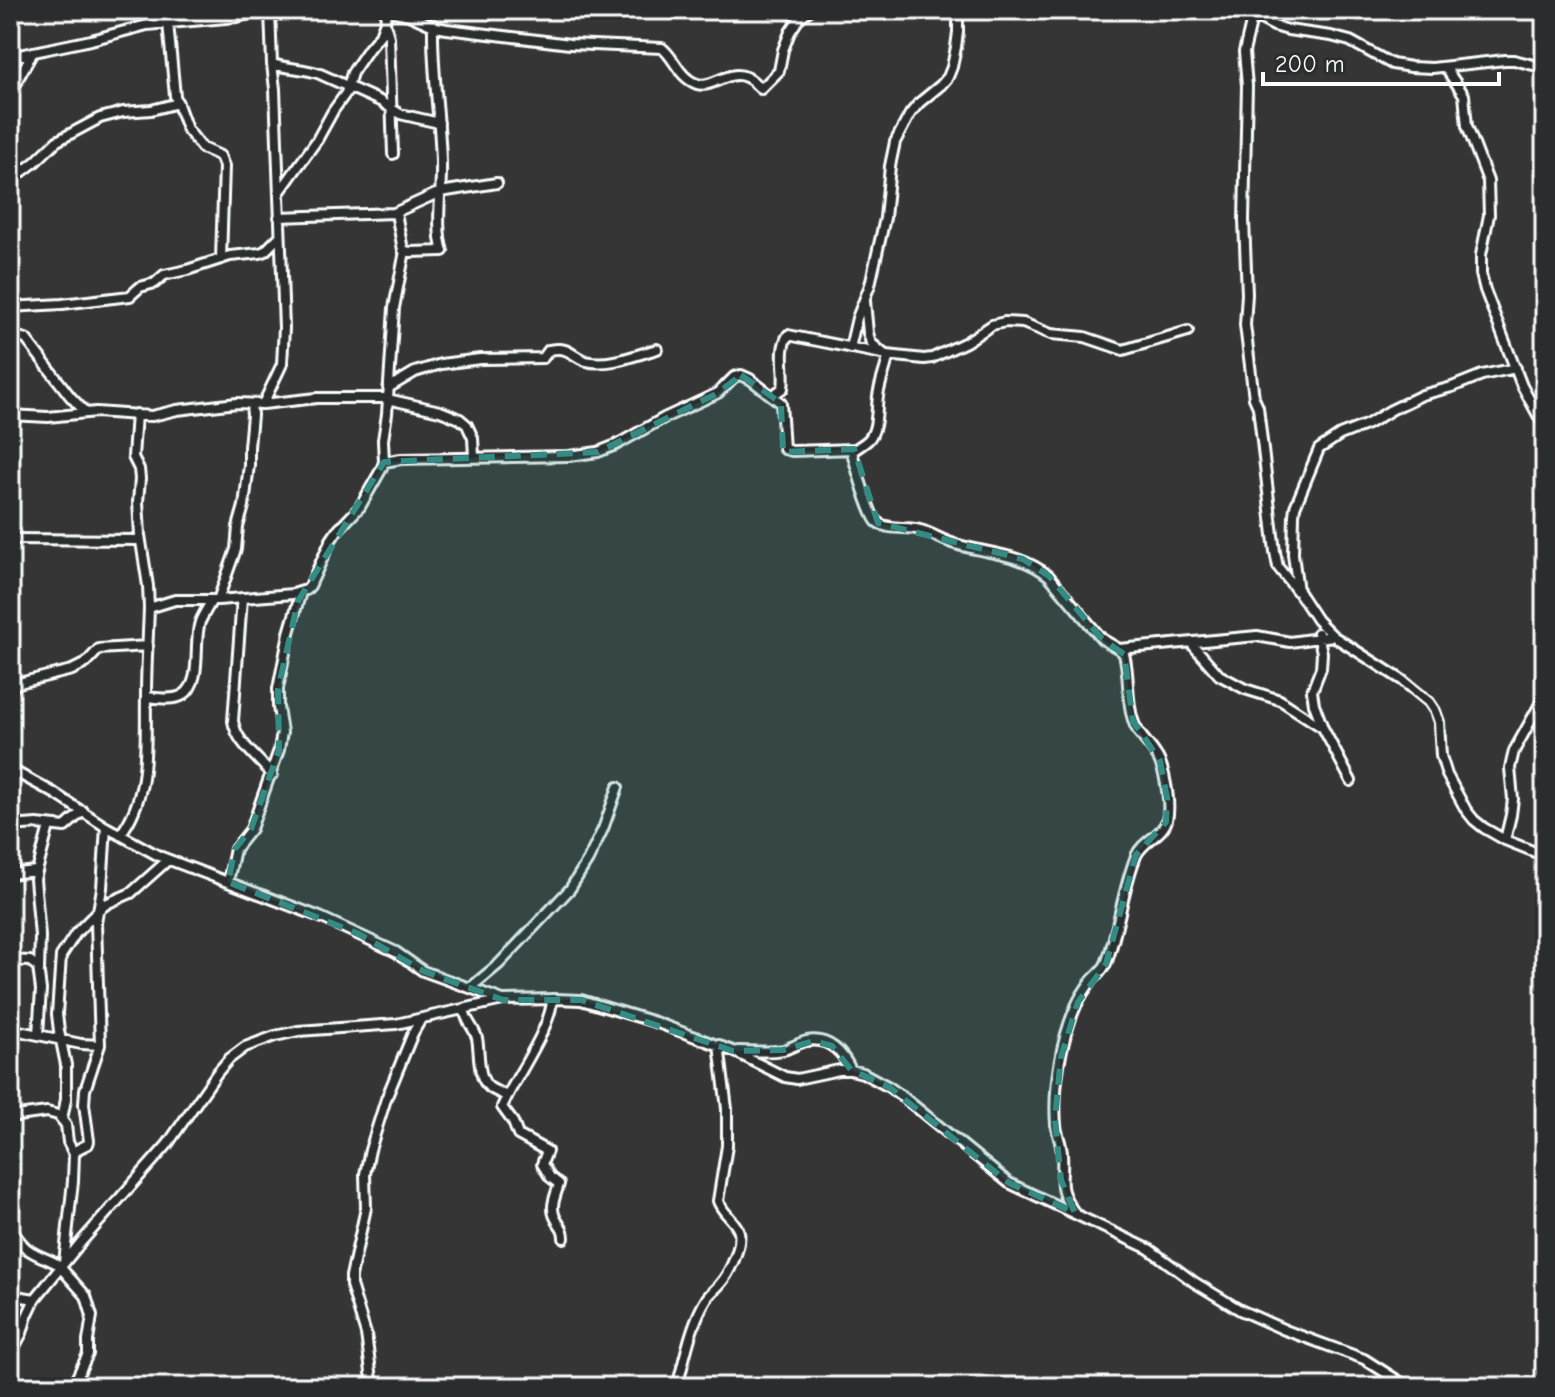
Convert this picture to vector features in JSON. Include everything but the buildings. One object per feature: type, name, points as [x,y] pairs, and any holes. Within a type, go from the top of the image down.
[{"type":"street","points":[[10,57],[133,28],[214,15],[237,17],[268,10],[275,89],[284,328],[280,370],[263,404]]},
{"type":"street","points":[[278,194],[346,93],[352,73],[380,35],[386,10],[447,29],[570,44],[662,48],[676,68],[694,83],[706,85],[739,75],[750,79],[761,89],[779,71],[790,32],[800,17],[810,10]]},
{"type":"street","points":[[850,348],[885,218],[895,142],[910,114],[948,77],[956,47],[958,10]]},
{"type":"street","points":[[1545,68],[1514,60],[1445,67],[1392,64],[1350,41],[1274,26],[1254,12],[1244,52],[1247,86],[1245,325],[1278,567],[1317,620],[1333,636],[1402,680],[1429,702],[1439,722],[1441,756],[1447,775],[1466,810],[1484,828],[1545,856]]},
{"type":"street","points":[[385,22],[389,37],[393,154]]},
{"type":"street","points":[[168,23],[175,96],[187,129],[202,148],[218,154],[224,166],[221,259]]},
{"type":"street","points":[[405,251],[443,251],[433,25]]},
{"type":"street","points":[[10,100],[33,52]]},
{"type":"street","points":[[272,64],[311,71],[409,117],[439,123]]},
{"type":"street","points":[[1445,67],[1464,95],[1467,126],[1488,181],[1489,215],[1481,255],[1481,274],[1522,386],[1545,428]]},
{"type":"street","points":[[10,181],[57,141],[100,118],[178,103]]},
{"type":"street","points":[[279,217],[396,213],[440,192],[497,183]]},
{"type":"street","points":[[149,608],[175,600],[242,598],[306,590],[316,577],[331,540],[360,507],[384,462],[383,440],[394,308],[405,251],[401,246],[396,213]]},
{"type":"street","points":[[10,307],[130,296],[140,287],[155,283],[164,275],[230,256],[265,251],[280,236]]},
{"type":"street","points":[[384,462],[401,459],[569,456],[598,452],[718,393],[737,375],[750,379],[782,405],[784,449],[854,449],[872,434],[888,358],[871,343],[864,301]]},
{"type":"street","points":[[772,396],[783,388],[784,348],[788,335],[924,359],[966,342],[992,325],[1005,322],[1023,323],[1051,334],[1085,337],[1123,350],[1188,331]]},
{"type":"street","points":[[10,335],[26,339],[85,412]]},
{"type":"street","points":[[388,388],[415,372],[441,364],[543,358],[549,350],[558,349],[571,351],[587,361],[608,362],[657,349]]},
{"type":"street","points":[[1298,591],[1293,554],[1295,507],[1319,449],[1340,435],[1422,395],[1482,375],[1516,368]]},
{"type":"street","points":[[10,415],[48,417],[85,412],[152,416],[192,407],[317,398],[387,399],[440,411],[460,419],[471,431],[474,457]]},
{"type":"street","points":[[146,697],[176,697],[190,689],[199,624],[215,600],[236,549],[249,465],[251,404]]},
{"type":"street","points":[[120,835],[132,817],[143,777],[148,646],[147,574],[140,540],[138,502],[140,479],[133,457],[136,414]]},
{"type":"street","points":[[854,449],[852,452],[876,522],[889,527],[924,531],[956,545],[1023,559],[1049,576],[1102,639],[1124,654],[1133,721],[1138,735],[1160,761],[1168,818],[1136,855],[1106,964],[1078,1002],[1061,1057],[1055,1119],[1063,1156],[1061,1180],[1064,1195],[1075,1213]]},
{"type":"street","points":[[10,539],[140,540]]},
{"type":"street","points":[[228,882],[235,849],[251,829],[279,750],[282,732],[278,689],[301,592]]},
{"type":"street","points":[[242,598],[234,727],[239,740],[272,775]]},
{"type":"street","points":[[1317,620],[1322,653],[1321,668],[1312,691],[1314,704],[1351,781]]},
{"type":"street","points":[[1119,649],[1257,636],[1290,642],[1333,636]]},
{"type":"street","points":[[1191,643],[1219,675],[1245,689],[1280,700],[1323,728]]},
{"type":"street","points":[[11,688],[72,670],[86,663],[99,649],[148,646]]},
{"type":"street","points":[[1505,840],[1513,799],[1510,768],[1514,751],[1545,695]]},
{"type":"street","points":[[10,769],[168,860],[320,917],[396,952],[423,971],[503,1000]]},
{"type":"street","points":[[474,990],[570,889],[603,829],[618,787]]},
{"type":"street","points":[[10,826],[37,824],[65,827],[83,811]]},
{"type":"street","points":[[38,1034],[40,936],[35,889],[36,871],[49,826]]},
{"type":"street","points":[[74,1154],[89,1141],[85,1090],[100,1045],[96,923],[106,827]]},
{"type":"street","points":[[62,1119],[66,1099],[66,1065],[57,1014],[61,956],[76,933],[99,910],[131,893],[168,860]]},
{"type":"street","points":[[10,874],[36,871]]},
{"type":"street","points":[[10,960],[30,961],[39,971]]},
{"type":"street","points":[[474,990],[481,1000],[478,1006]]},
{"type":"street","points":[[10,1355],[35,1299],[167,1145],[223,1066],[245,1047],[298,1031],[396,1024],[503,1000],[552,999],[581,1000],[655,1022],[719,1045],[785,1077],[797,1079],[839,1070],[863,1073],[889,1087],[1009,1183],[1149,1249],[1204,1290],[1240,1310],[1364,1359],[1408,1387]]},
{"type":"street","points":[[552,999],[551,1010],[502,1107],[518,1135],[547,1151],[542,1164],[559,1184],[554,1198],[554,1214],[564,1229],[564,1238]]},
{"type":"street","points":[[464,1009],[476,1037],[482,1077],[487,1086],[507,1096]]},
{"type":"street","points":[[373,1387],[366,1334],[351,1276],[366,1208],[365,1174],[370,1150],[386,1099],[421,1019]]},
{"type":"street","points":[[10,1029],[100,1045]]},
{"type":"street","points":[[733,1051],[783,1050],[814,1041],[832,1046],[844,1055],[851,1070]]},
{"type":"street","points":[[677,1387],[699,1316],[708,1296],[731,1268],[739,1244],[737,1227],[718,1201],[727,1146],[727,1109],[719,1045]]},
{"type":"street","points":[[10,1117],[47,1112],[58,1115],[67,1129],[68,1142],[74,1154],[62,1266]]},
{"type":"street","points":[[10,1227],[32,1252],[62,1266],[86,1296],[92,1316],[88,1354],[77,1377],[80,1387]]},
{"type":"street","points":[[10,1295],[35,1299]]},
{"type":"highlighted area","points":[[741,375],[781,403],[783,452],[854,449],[878,523],[1023,559],[1049,576],[1102,639],[1124,654],[1133,721],[1160,761],[1167,798],[1166,822],[1136,855],[1106,964],[1078,1002],[1061,1057],[1055,1119],[1061,1180],[1075,1213],[1009,1183],[889,1087],[851,1070],[832,1046],[814,1041],[783,1050],[733,1051],[581,1000],[503,1000],[423,971],[359,934],[228,882],[235,849],[251,829],[279,750],[278,689],[298,601],[384,462],[598,452],[718,393]]}]
